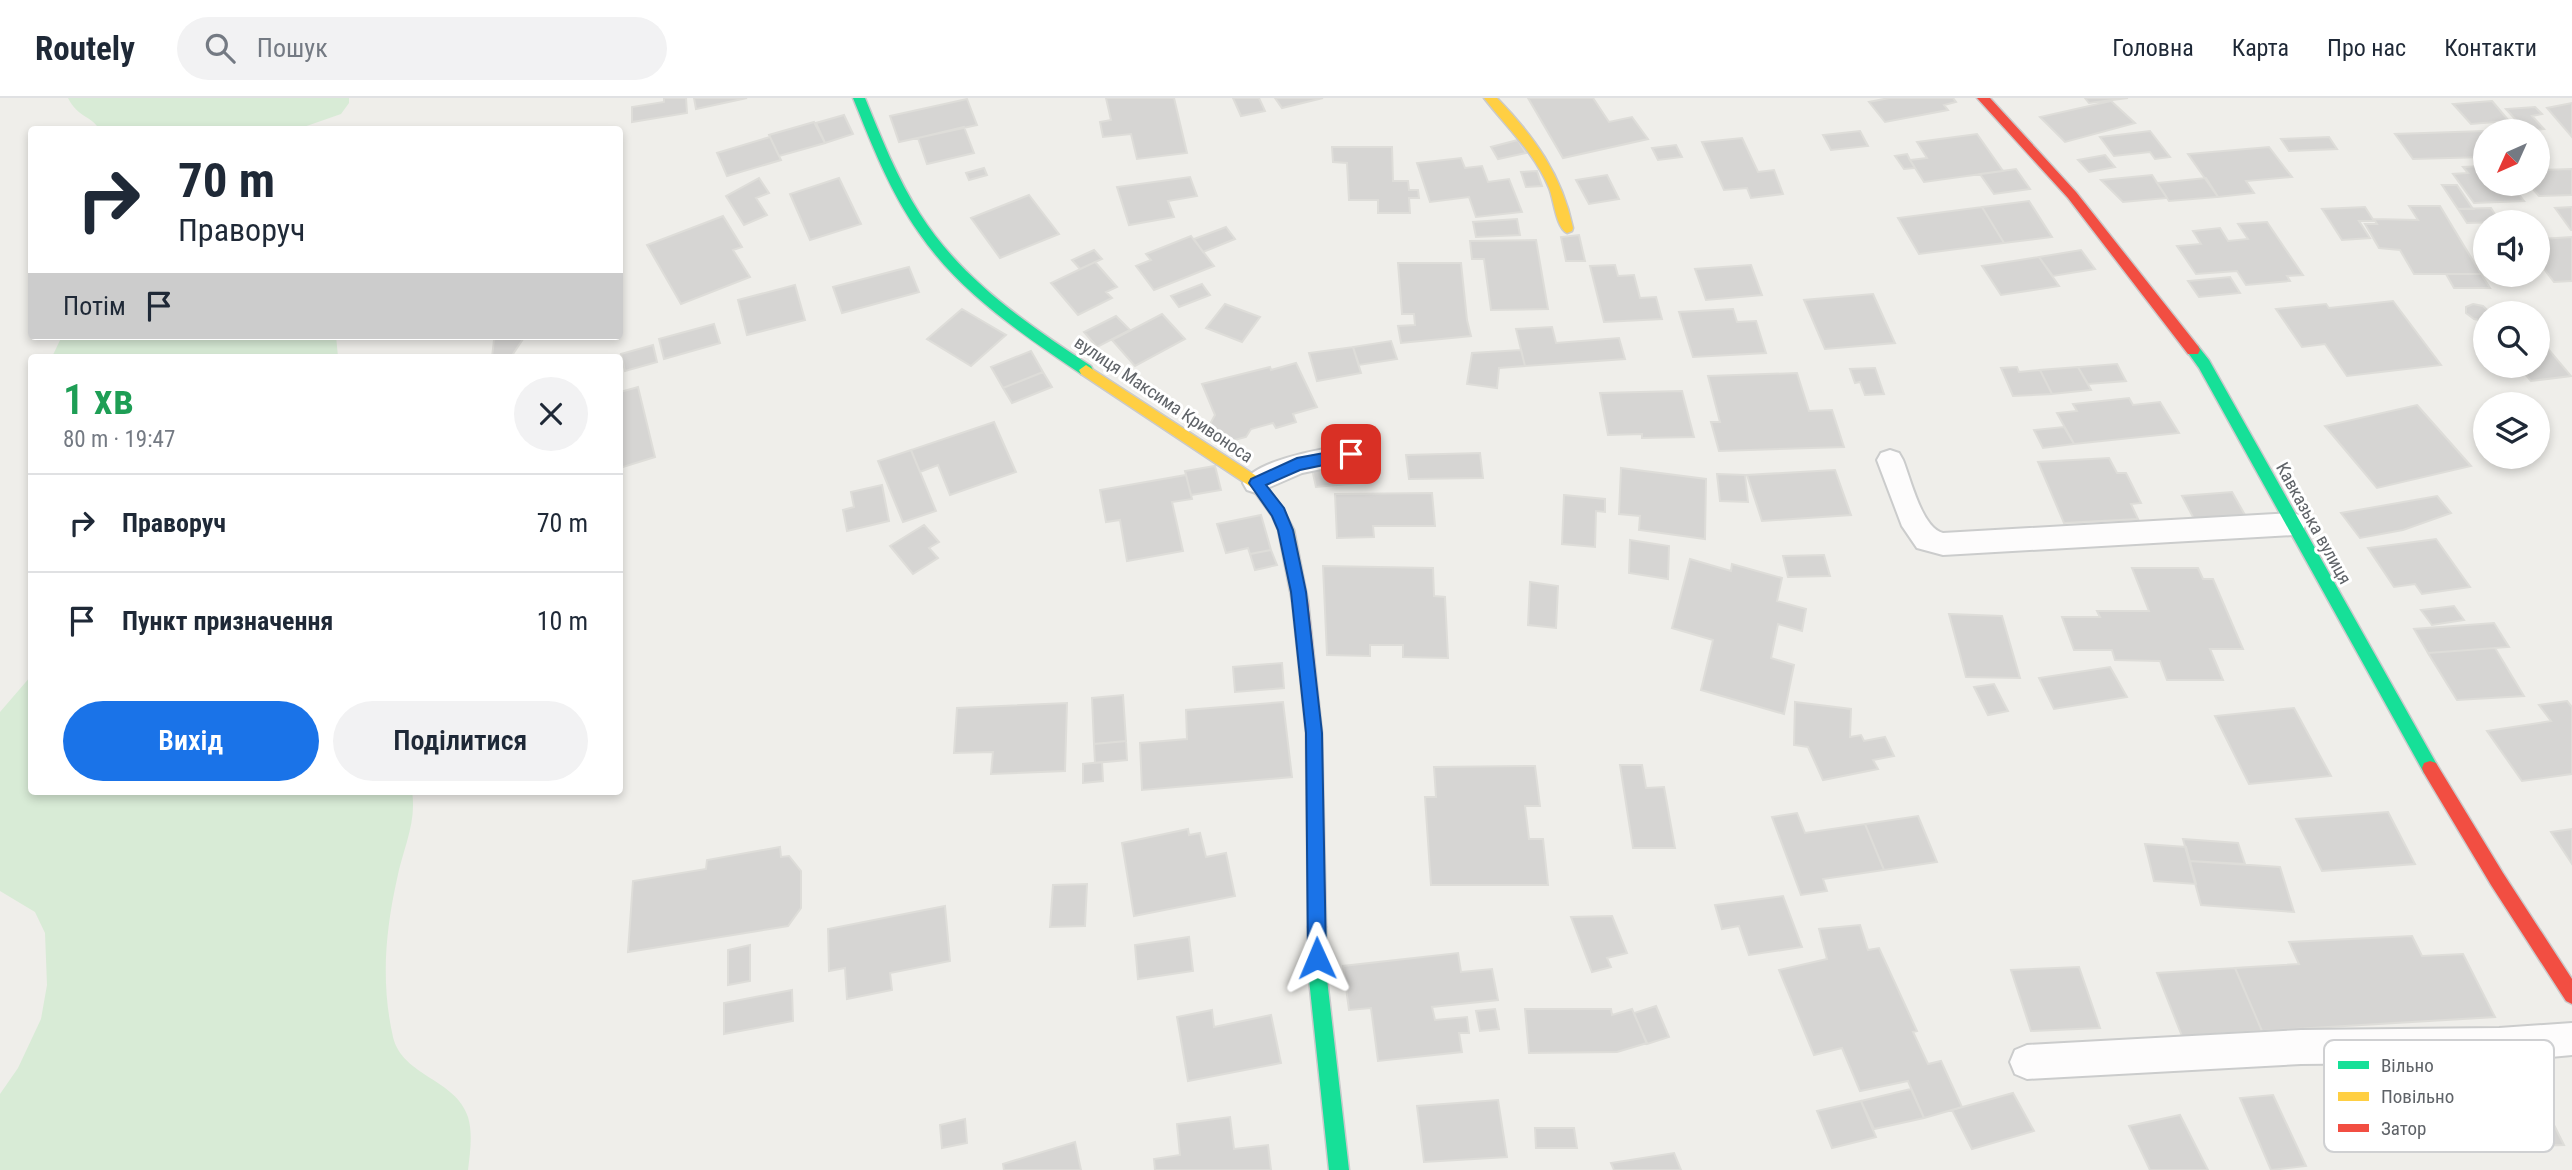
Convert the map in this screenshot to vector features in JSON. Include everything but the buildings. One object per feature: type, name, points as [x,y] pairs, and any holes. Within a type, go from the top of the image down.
[{"type":"street","name":"вулиця Максима Кривоноса","points":[[859,98],[902,198],[936,247],[956,270],[999,308],[1067,357],[1188,435],[1256,483],[1278,513],[1286,530],[1299,592],[1314,733],[1318,979],[1339,1170]]},
{"type":"street","points":[[1490,98],[1527,135],[1551,171],[1564,201],[1567,228]]},
{"type":"street","name":"Кавказька вулиця","points":[[1983,98],[2072,195],[2183,335],[2215,382],[2412,737],[2497,879],[2572,995]]},
{"type":"lane","points":[[1256,483],[1297,464],[1351,454]]},
{"type":"lane","points":[[1890,460],[1915,526],[1926,540],[1944,544],[2293,524]]},
{"type":"lane","points":[[2554,1040],[2572,1039]]},
{"type":"lane","points":[[2027,1062],[2324,1047]]},
{"type":"green space","points":[[68,98],[349,98],[349,103],[341,114],[307,126],[97,126],[72,105]]},
{"type":"green space","points":[[60,340],[336,340],[338,354],[53,354]]},
{"type":"green space","points":[[28,679],[28,795],[412,795],[413,814],[397,879],[387,939],[389,1017],[398,1050],[407,1061],[462,1104],[470,1130],[468,1170],[0,1170],[0,1094],[18,1068],[41,1019],[47,985],[45,933],[35,912],[0,891],[0,712]]},
{"type":"traffic: fast","points":[[859,98],[905,200],[941,253],[959,273],[999,308],[1086,370]]},
{"type":"traffic: fast","points":[[2193,350],[2204,364],[2430,768]]},
{"type":"traffic: fast","points":[[1317,927],[1318,979],[1339,1170]]},
{"type":"traffic: slow","points":[[1490,98],[1529,142],[1549,173],[1563,208],[1567,228]]},
{"type":"traffic: slow","points":[[1086,370],[1256,483],[1278,513],[1286,530],[1300,601]]},
{"type":"traffic: jam","points":[[1983,98],[2072,195],[2193,350]]},
{"type":"traffic: jam","points":[[1300,601],[1314,733],[1317,927]]},
{"type":"traffic: jam","points":[[2430,768],[2572,995]]},
{"type":"route","points":[[1317,958],[1314,733],[1299,592],[1286,530],[1270,499],[1256,483],[1297,464],[1351,454]]}]
